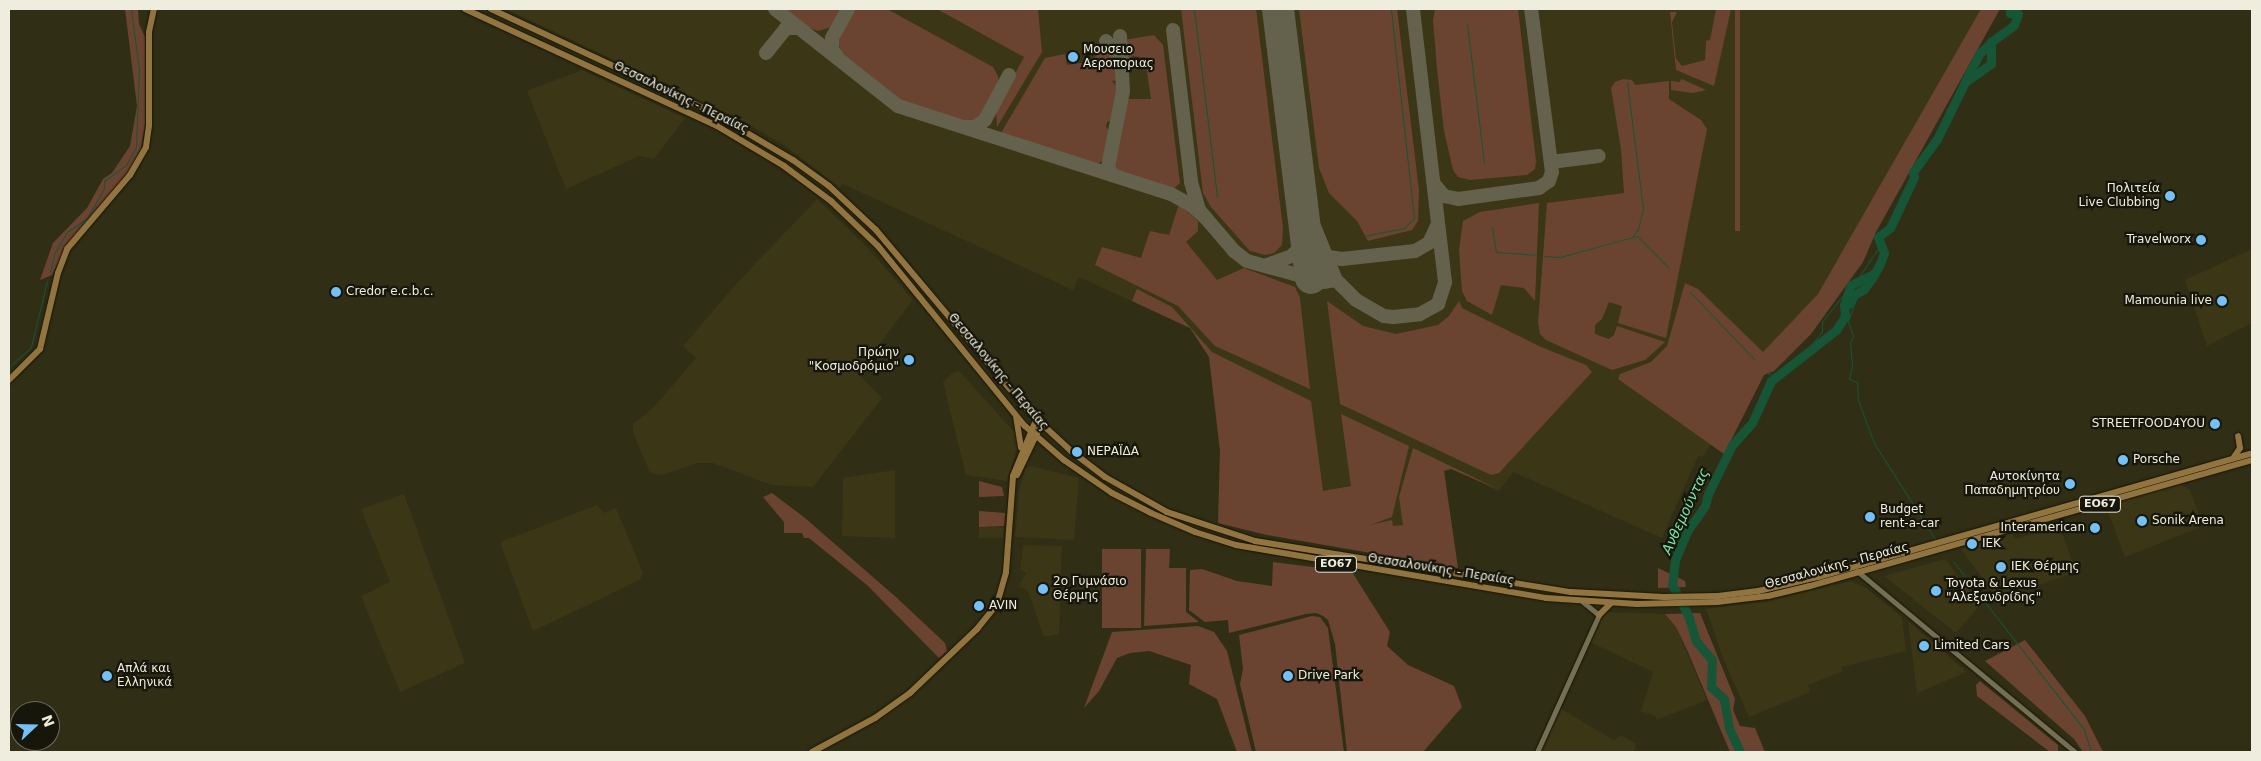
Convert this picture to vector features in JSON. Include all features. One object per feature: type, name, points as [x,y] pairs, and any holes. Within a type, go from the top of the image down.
[{"type":"main road","points":[[9,380],[40,349],[58,273],[67,248],[130,175],[146,148],[149,118],[149,32],[154,9]]},
{"type":"main road","name":"Θεσσαλονίκης - Περαίας","points":[[465,9],[717,126],[813,186],[888,256],[1033,434],[1072,466],[1112,493],[1206,537],[1286,556],[1513,594],[1583,602],[1611,603],[1692,600],[1758,591],[1935,551],[1949,544],[2252,453]]},
{"type":"main road","name":"Θεσσαλονίκης - Περαίας","points":[[491,9],[710,111],[768,143],[816,176],[891,246],[1041,426],[1083,461],[1130,493],[1187,520],[1227,534],[1279,546],[1521,586],[1664,601]]},
{"type":"main road","points":[[1014,413],[1022,450]]},
{"type":"main road","points":[[1013,483],[1033,434],[1036,420]]},
{"type":"main road","points":[[812,752],[886,710],[945,660],[979,627],[997,604],[1003,587],[1013,483],[1022,450],[1041,426]]},
{"type":"main road","points":[[2231,459],[2240,448],[2238,436]]},
{"type":"main road","name":"Θεσσαλονίκης - Περαίας","points":[[1856,570],[1927,547],[1949,544],[2252,460]]},
{"type":"main road","points":[[1599,615],[1611,603]]},
{"type":"street","points":[[1856,570],[2075,752]]},
{"type":"street","points":[[1537,752],[1599,615],[1594,608],[1583,602]]},
{"type":"shaded area","points":[[125,9],[138,9],[139,24],[145,37],[145,124],[141,148],[129,171],[66,246],[52,275],[40,280],[53,243],[87,208],[103,179],[112,173],[130,146],[137,106]]},
{"type":"shaded area","points":[[506,9],[1983,9],[1819,295],[1702,457],[1698,456],[1662,538],[1513,472],[1499,491],[1449,468],[1444,471],[1458,568],[1267,535],[1218,523],[1220,451],[1209,357],[1190,328],[1079,277],[1073,290],[843,184],[839,187],[784,145],[743,121]]},
{"type":"shaded area","points":[[782,9],[843,9],[832,27],[818,31],[804,26]]},
{"type":"shaded area","points":[[852,9],[887,9],[993,67],[998,76],[999,87],[982,118],[962,123],[903,103],[844,58],[836,38]]},
{"type":"shaded area","points":[[937,9],[1038,9],[1042,52],[997,127],[996,109],[1024,57]]},
{"type":"shaded area","points":[[1181,9],[1256,9],[1283,228],[1282,245],[1274,253],[1265,255],[1250,251],[1211,207],[1203,193]]},
{"type":"shaded area","points":[[1299,9],[1397,9],[1419,190],[1418,221],[1412,230],[1368,241],[1357,221],[1329,193],[1319,168]]},
{"type":"shaded area","points":[[1435,9],[1518,9],[1536,161],[1535,169],[1527,175],[1470,180],[1458,177],[1453,170],[1444,131],[1437,69],[1433,20]]},
{"type":"shaded area","points":[[1716,9],[1731,9],[1714,86],[1676,70],[1670,12],[1677,12],[1672,22],[1676,59],[1682,66],[1705,60],[1706,41],[1710,40]]},
{"type":"shaded area","points":[[1735,9],[1740,9],[1740,231],[1735,231]]},
{"type":"shaded area","points":[[1981,9],[2000,9],[1876,232],[1863,262],[1811,334],[1774,371],[1764,375],[1724,454],[1618,379],[1620,374],[1651,362],[1667,346],[1685,283],[1698,289],[1763,352],[1818,294]]},
{"type":"shaded area","points":[[1154,35],[1163,45],[1180,183],[1172,190],[1111,171],[1110,166],[1124,99],[1151,99],[1145,58],[1133,56],[1124,61],[1124,40]]},
{"type":"shaded area","points":[[1097,44],[1114,56],[1119,66],[1119,80],[1112,81],[1119,89],[1115,119],[1107,122],[1106,127],[1113,134],[1109,152],[1101,162],[1097,165],[1001,133],[1045,58],[1065,54],[1067,65],[1089,62],[1097,55]]},
{"type":"shaded area","points":[[582,70],[685,118],[654,159],[639,156],[566,189],[527,91]]},
{"type":"shaded area","points":[[1623,79],[1632,80],[1635,85],[1669,81],[1669,99],[1701,120],[1707,129],[1666,338],[1618,323],[1622,306],[1609,302],[1602,319],[1595,325],[1595,334],[1609,339],[1614,335],[1617,326],[1665,342],[1645,360],[1612,370],[1546,340],[1540,334],[1538,323],[1547,203],[1624,193],[1621,149],[1611,88],[1615,82]]},
{"type":"shaded area","points":[[1681,79],[1706,90],[1693,93],[1671,90],[1671,81],[1680,82]]},
{"type":"shaded area","points":[[817,199],[866,246],[913,300],[857,373],[882,398],[813,487],[772,485],[713,463],[697,463],[663,475],[650,473],[633,432],[633,424],[654,407],[696,358],[683,346],[736,284]]},
{"type":"shaded area","points":[[1539,203],[1535,301],[1524,288],[1501,285],[1492,315],[1467,301],[1462,291],[1459,250],[1463,221],[1480,212]]},
{"type":"shaded area","points":[[1179,204],[1198,221],[1198,231],[1186,242],[1217,280],[1244,268],[1295,287],[1300,298],[1310,389],[1215,346],[1178,306],[1095,265],[1102,247],[1141,258],[1150,231],[1169,235]]},
{"type":"shaded area","name":"Mamounia live","points":[[2252,249],[2252,323],[2207,346],[2185,280]]},
{"type":"shaded area","points":[[1137,289],[1172,307],[1212,352],[1311,401],[1323,491],[1351,486],[1341,414],[1409,446],[1392,517],[1370,525],[1392,520],[1393,526],[1403,525],[1399,497],[1413,448],[1500,490],[1451,469],[1444,471],[1458,568],[1267,535],[1218,523],[1220,451],[1209,357],[1190,328],[1132,301]]},
{"type":"shaded area","points":[[1327,301],[1363,326],[1396,334],[1438,325],[1449,316],[1459,301],[1462,308],[1541,347],[1586,365],[1592,372],[1499,473],[1491,475],[1340,404]]},
{"type":"shaded area","points":[[954,372],[960,372],[1016,434],[1017,448],[1007,481],[966,475],[943,382]]},
{"type":"shaded area","points":[[1032,466],[1079,478],[1074,540],[1015,537],[1019,489],[1026,468]]},
{"type":"shaded area","points":[[895,470],[895,538],[842,536],[843,478]]},
{"type":"shaded area","points":[[979,481],[1002,487],[1004,496],[979,497]]},
{"type":"shaded area","points":[[2180,484],[2190,490],[2203,526],[2125,557],[2105,504]]},
{"type":"shaded area","points":[[772,493],[805,518],[897,598],[945,643],[947,651],[939,658],[867,585],[809,538],[804,538],[802,533],[784,533],[784,522],[763,497]]},
{"type":"shaded area","points":[[404,494],[465,663],[400,692],[361,596],[390,582],[361,509]]},
{"type":"shaded area","points":[[597,505],[604,513],[616,508],[643,573],[640,579],[533,631],[500,542]]},
{"type":"shaded area","points":[[979,511],[1005,513],[1004,526],[979,527]]},
{"type":"shaded area","points":[[979,527],[1003,527],[1003,538],[979,538]]},
{"type":"shaded area","points":[[2060,527],[2076,572],[1998,599],[1961,549],[2012,533],[2015,539]]},
{"type":"shaded area","points":[[1023,545],[1062,546],[1059,634],[1044,637],[1028,591],[1019,586],[1026,573],[1020,570]]},
{"type":"shaded area","points":[[1102,549],[1141,549],[1141,628],[1102,628]]},
{"type":"shaded area","points":[[1146,549],[1170,549],[1169,568],[1186,568],[1186,612],[1199,622],[1144,626]]},
{"type":"shaded area","name":"Toyota & Lexus \"Αλεξανδρίδης\"","points":[[1945,559],[1980,605],[1956,633],[1884,576]]},
{"type":"shaded area","points":[[1273,562],[1352,572],[1390,632],[1387,646],[1408,665],[1454,686],[1462,707],[1423,752],[1347,752],[1335,644],[1328,620],[1323,616],[1316,613],[1306,614],[1229,633],[1228,620],[1205,622],[1189,610],[1190,570],[1202,569],[1237,581],[1272,586]]},
{"type":"shaded area","points":[[1658,568],[1685,581],[1686,587],[1658,588]]},
{"type":"shaded area","points":[[1851,581],[1866,588],[1902,617],[1906,651],[1841,667],[1843,671],[1808,685],[1810,692],[1749,717],[1723,658],[1706,609],[1765,602]]},
{"type":"shaded area","points":[[1604,612],[1665,614],[1676,627],[1707,700],[1656,720],[1655,716],[1641,711],[1653,672],[1590,642]]},
{"type":"shaded area","points":[[1700,613],[1735,699],[1733,710],[1740,726],[1755,728],[1765,752],[1730,752],[1688,652],[1676,627],[1665,614]]},
{"type":"shaded area","name":"Drive Park","points":[[1312,616],[1320,617],[1328,628],[1344,752],[1256,752],[1240,684],[1243,669],[1239,635]]},
{"type":"shaded area","name":"Limited Cars","points":[[1908,621],[1967,672],[1917,693]]},
{"type":"shaded area","points":[[1198,626],[1214,632],[1227,651],[1252,752],[1237,752],[1217,699],[1189,684],[1191,665],[1149,651],[1130,653],[1117,658],[1099,691],[1084,708],[1112,632]]},
{"type":"shaded area","points":[[2025,640],[2085,716],[2103,752],[2083,752],[2074,739],[1985,661]]},
{"type":"shaded area","points":[[1980,681],[2058,745],[2058,752],[2050,752],[1977,696],[1976,685]]},
{"type":"shaded area","points":[[1561,709],[1614,740],[1621,735],[1636,744],[1634,752],[1541,752]]},
{"type":"waterway","points":[[50,272],[55,252],[67,232],[87,218],[104,188],[104,181],[126,165],[136,147],[139,70],[131,9]]},
{"type":"waterway","points":[[1194,9],[1217,197]]},
{"type":"waterway","points":[[1364,236],[1404,228],[1414,218],[1391,9]]},
{"type":"waterway","name":"Ανθεμούντας","points":[[1740,752],[1729,728],[1724,699],[1711,687],[1712,660],[1696,641],[1688,615],[1672,585],[1675,560],[1688,530],[1705,506],[1708,494],[1732,445],[1752,423],[1771,381],[1836,330],[1845,316],[1844,305],[1851,285],[1874,274],[1879,266],[1884,253],[1878,237],[1890,228],[1914,177],[1913,172],[1937,139],[1965,82],[1991,64],[1991,42],[2014,25],[2018,14],[2010,13],[2010,9]]},
{"type":"waterway","points":[[1467,24],[1484,163]]},
{"type":"waterway","name":"Ανθεμούντας","points":[[1966,79],[1980,53],[1991,42]]},
{"type":"waterway","points":[[1627,82],[1643,209],[1638,229],[1632,237]]},
{"type":"waterway","points":[[1492,227],[1496,252],[1535,255]]},
{"type":"waterway","points":[[1544,256],[1560,257],[1637,236],[1669,268]]},
{"type":"waterway","name":"Ανθεμούντας","points":[[1856,281],[1880,246]]},
{"type":"waterway","name":"Ανθεμούντας","points":[[1849,304],[1854,295],[1864,289],[1874,275]]},
{"type":"waterway","points":[[9,367],[31,347],[47,281]]},
{"type":"waterway","name":"Ανθεμούντας","points":[[1805,353],[1822,331],[1822,322],[1851,285]]},
{"type":"waterway","points":[[1690,292],[1754,359]]},
{"type":"waterway","points":[[1858,294],[1848,322],[1853,336],[1850,342],[1852,366],[1849,379],[1857,382],[1858,400],[1874,443],[1935,539]]},
{"type":"waterway","points":[[1767,373],[1776,376]]},
{"type":"waterway","points":[[1953,561],[2084,729],[2091,752]]},
{"type":"taxiway","points":[[775,9],[898,106],[1171,194],[1191,205],[1206,218]]},
{"type":"taxiway","points":[[838,58],[832,49],[832,38],[848,9]]},
{"type":"taxiway","points":[[1301,194],[1336,280],[1356,300],[1384,316],[1393,317],[1420,314],[1438,304],[1445,282],[1413,9]]},
{"type":"taxiway","points":[[1434,184],[1444,196],[1458,199],[1539,188],[1549,181],[1552,172],[1531,9]]},
{"type":"taxiway","points":[[766,53],[786,28],[799,28]]},
{"type":"taxiway","points":[[1173,30],[1191,182],[1199,210],[1234,251],[1247,261],[1323,282],[1336,280]]},
{"type":"taxiway","points":[[1112,175],[1108,167],[1123,91],[1120,36]]},
{"type":"taxiway","points":[[1106,41],[1122,60]]},
{"type":"taxiway","points":[[965,127],[975,127],[985,120],[1009,75]]},
{"type":"taxiway","points":[[1551,162],[1599,156]]},
{"type":"taxiway","points":[[1329,257],[1342,259],[1415,251],[1429,243],[1438,224]]},
{"type":"taxiway","points":[[1267,265],[1292,256],[1301,246],[1306,233]]},
{"type":"runway","points":[[1278,9],[1311,278]]},
{"type":"place","name":"Μουσειο Αεροποριας","points":[[1073,57]]},
{"type":"place","name":"Πολιτεία Live Clubbing","points":[[2170,196]]},
{"type":"place","name":"Travelworx","points":[[2201,240]]},
{"type":"place","name":"Credor e.c.b.c.","points":[[336,292]]},
{"type":"place","name":"Mamounia live","points":[[2222,301]]},
{"type":"place","name":"Πρώην \"Κοσμοδρόμιο\"","points":[[909,360]]},
{"type":"place","name":"STREETFOOD4YOU","points":[[2215,424]]},
{"type":"place","name":"ΝΕΡΑΪΔΑ","points":[[1077,452]]},
{"type":"place","name":"Porsche","points":[[2123,460]]},
{"type":"place","name":"Αυτοκίνητα Παπαδημητρίου","points":[[2070,484]]},
{"type":"place","name":"Budget rent-a-car","points":[[1870,517]]},
{"type":"place","name":"Sonik Arena","points":[[2142,521]]},
{"type":"place","name":"Interamerican","points":[[2095,528]]},
{"type":"place","name":"ΙΕΚ","points":[[1972,544]]},
{"type":"place","name":"ΙΕΚ Θέρμης","points":[[2001,567]]},
{"type":"place","name":"2ο Γυμνάσιο Θέρμης","points":[[1043,589]]},
{"type":"place","name":"Toyota & Lexus \"Αλεξανδρίδης\"","points":[[1936,591]]},
{"type":"place","name":"AVIN","points":[[979,606]]},
{"type":"place","name":"Limited Cars","points":[[1924,646]]},
{"type":"place","name":"Απλά και Ελληνικά","points":[[107,676]]},
{"type":"place","name":"Drive Park","points":[[1288,676]]}]
